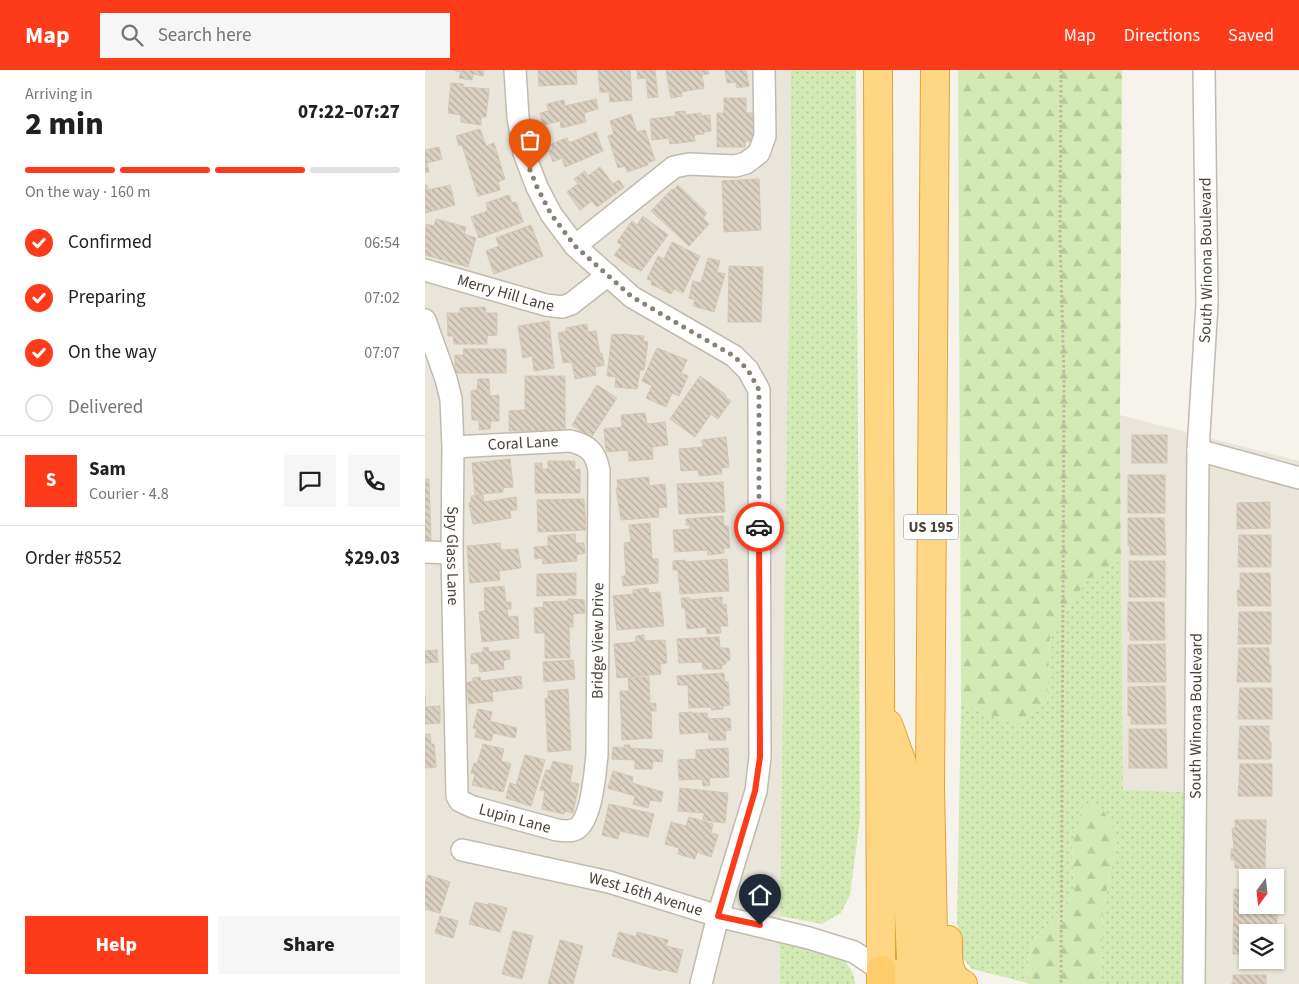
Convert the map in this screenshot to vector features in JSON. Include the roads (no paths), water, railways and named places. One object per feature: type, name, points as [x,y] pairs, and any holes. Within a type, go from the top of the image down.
[{"type":"highway","name":"US 195","points":[[878,70],[881,977]]},
{"type":"highway","name":"US 195","points":[[926,982],[931,710],[935,70]]},
{"type":"highway","points":[[881,704],[902,763],[926,982],[881,977]]},
{"type":"highway","points":[[931,710],[948,760],[948,956],[950,972],[958,982],[963,984]]},
{"type":"street","points":[[515,70],[518,117],[524,153],[537,187],[551,214],[575,246],[632,297],[734,356],[748,370],[759,390],[760,757],[755,791],[718,916],[701,984]]},
{"type":"street","points":[[575,246],[673,168],[689,164],[735,166],[747,164],[759,153],[765,136],[764,70]]},
{"type":"street","name":"South Winona Boulevard","points":[[1194,984],[1198,450],[1206,313],[1204,70]]},
{"type":"street","name":"Merry Hill Lane","points":[[425,270],[546,306],[562,307],[571,304],[608,275]]},
{"type":"street","name":"Spy Glass Lane","points":[[425,320],[447,379],[451,399],[457,796]]},
{"type":"street","name":"Coral Lane","points":[[453,447],[570,441],[579,443],[591,450]]},
{"type":"street","name":"Bridge View Drive","points":[[577,829],[587,815],[597,755],[599,470],[597,460],[591,450]]},
{"type":"street","points":[[1198,450],[1299,478]]},
{"type":"street","points":[[425,552],[452,553]]},
{"type":"street","name":"Lupin Lane","points":[[457,796],[460,802],[473,807],[557,830],[567,832],[577,829]]},
{"type":"street","name":"West 16th Avenue","points":[[462,850],[609,882],[718,916],[785,932],[854,952],[881,977]]}]
